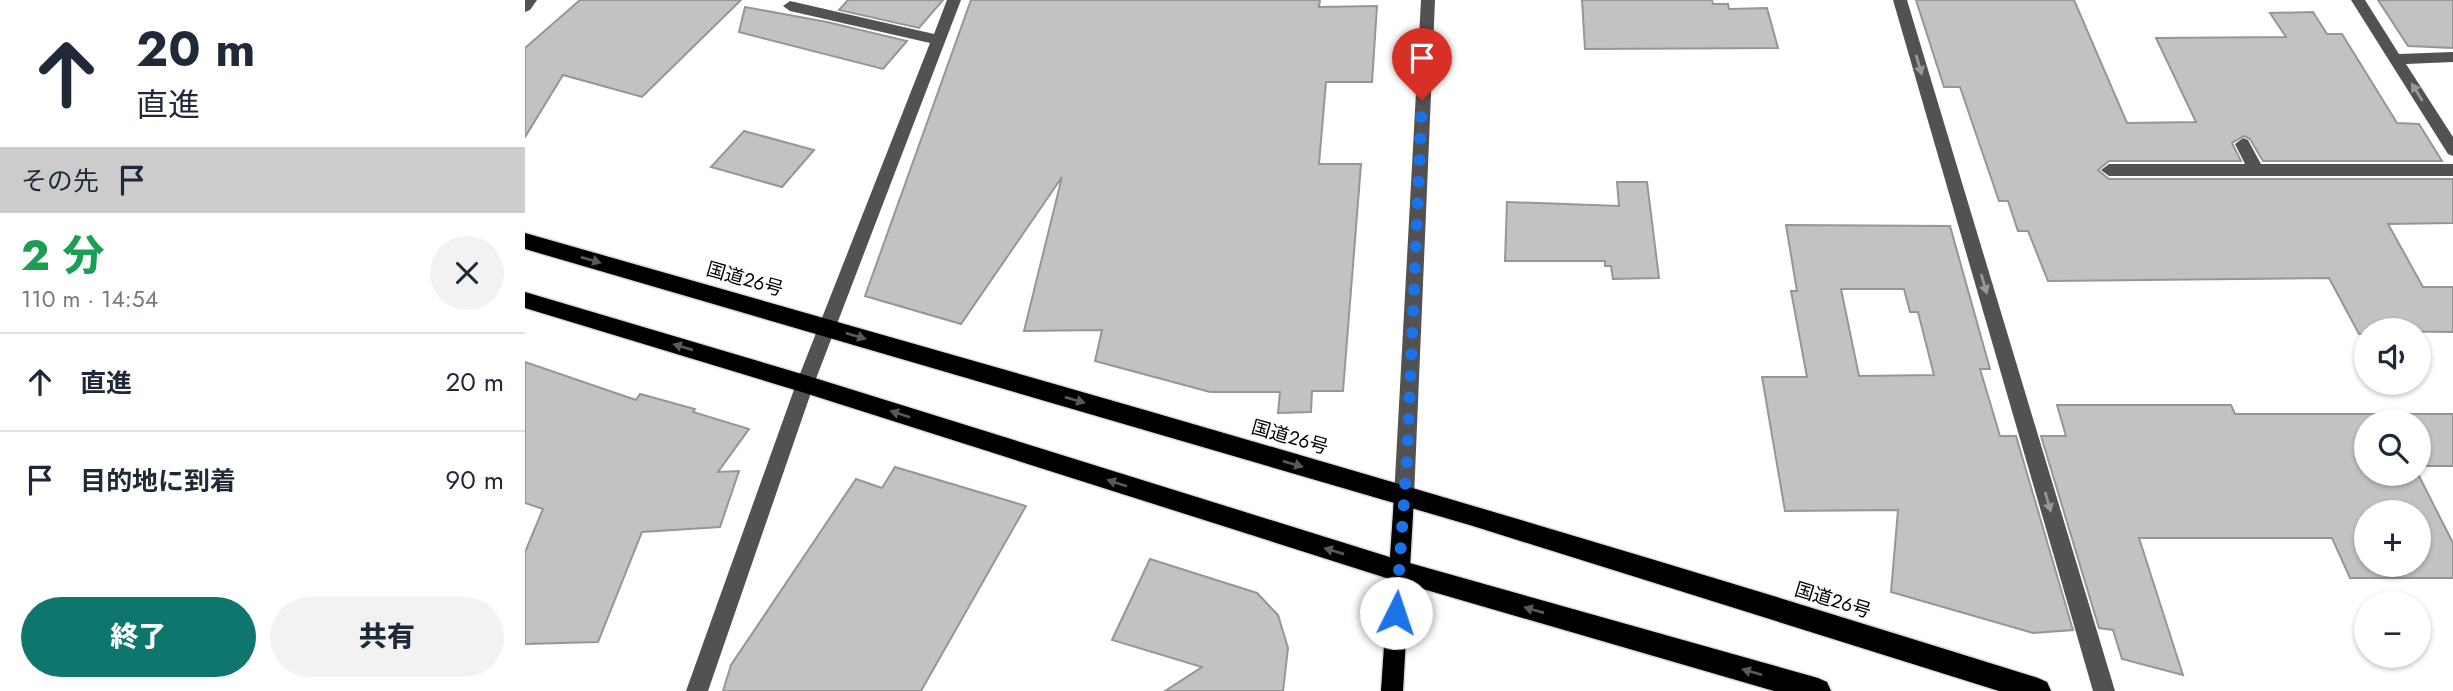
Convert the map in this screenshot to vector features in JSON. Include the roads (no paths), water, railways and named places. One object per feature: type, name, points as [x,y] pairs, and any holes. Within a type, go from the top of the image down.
[{"type":"highway","name":"国道26号","points":[[525,242],[1404,497],[1847,629],[2038,691]]},
{"type":"highway","points":[[525,300],[805,384],[1399,571],[1818,691]]},
{"type":"main road","points":[[1392,691],[1404,497]]},
{"type":"street","points":[[525,8],[530,0]]},
{"type":"street","points":[[697,691],[805,384],[954,0]]},
{"type":"street","points":[[1404,497],[1427,0]]},
{"type":"street","points":[[1900,0],[2104,691]]},
{"type":"street","points":[[2358,0],[2453,150]]},
{"type":"street","points":[[790,6],[938,40]]},
{"type":"street","points":[[2395,59],[2453,57]]},
{"type":"street","points":[[2243,144],[2256,170]]},
{"type":"street","points":[[2109,170],[2453,170]]}]
